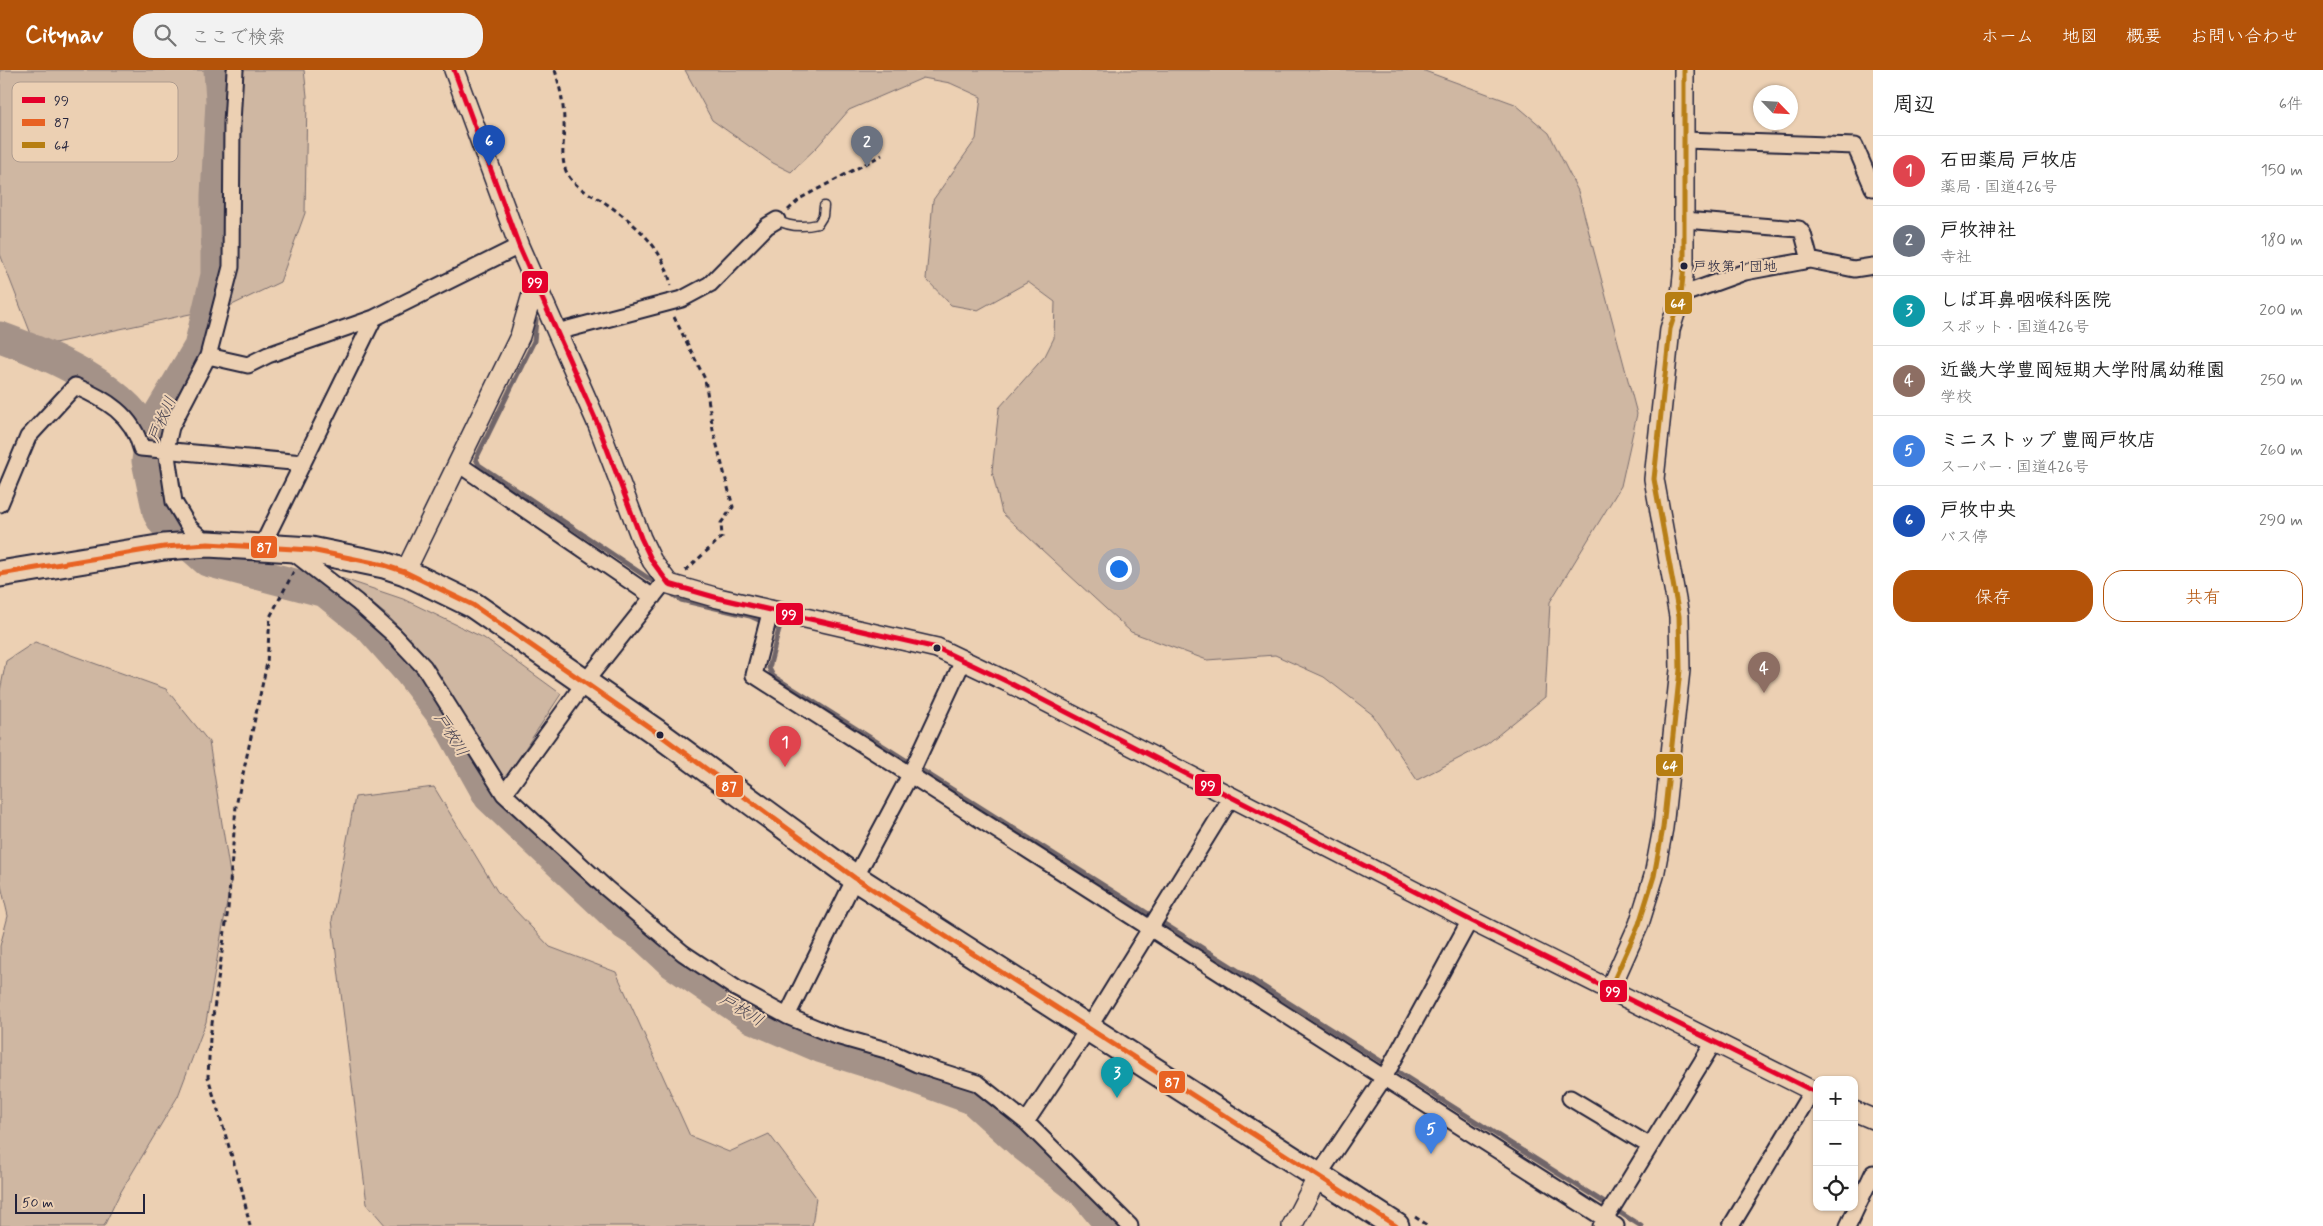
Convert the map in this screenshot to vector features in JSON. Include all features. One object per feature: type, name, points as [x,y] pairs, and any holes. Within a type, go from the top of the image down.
[{"type":"highway","points":[[0,574],[164,547],[202,544],[283,550],[384,565],[405,572],[473,605],[585,682],[855,878],[1396,1226]]},
{"type":"street","points":[[202,544],[174,502],[166,449],[171,427],[208,356],[231,267],[232,123],[235,70]]},
{"type":"street","points":[[454,70],[519,246],[598,425],[641,538],[652,560],[667,582],[718,598],[937,648],[1232,796],[1470,920],[1813,1092]]},
{"type":"street","points":[[1610,989],[1639,924],[1654,876],[1663,828],[1680,670],[1679,616],[1654,479],[1670,329],[1681,295],[1684,220],[1684,70]]},
{"type":"street","points":[[1684,140],[1856,146],[1873,188]]},
{"type":"street","points":[[557,332],[671,302],[710,284],[766,226],[777,220]]},
{"type":"street","points":[[1684,220],[1799,229],[1803,234],[1810,260]]},
{"type":"street","points":[[208,356],[248,365],[268,355],[374,318],[519,246]]},
{"type":"street","points":[[1681,295],[1745,272],[1810,260],[1854,269],[1873,266]]},
{"type":"street","points":[[405,572],[520,336],[535,284]]},
{"type":"street","points":[[374,318],[304,462],[283,550],[357,602],[394,635],[424,667],[504,794],[606,888],[682,953],[737,989],[787,1016],[833,1035],[886,1050],[917,1064],[977,1083],[1026,1122],[1130,1226]]},
{"type":"street","points":[[0,504],[28,437],[76,386],[106,403],[130,420],[138,432],[141,448],[304,462]]},
{"type":"street","points":[[457,463],[653,597]]},
{"type":"street","points":[[504,794],[585,682],[667,582]]},
{"type":"street","points":[[771,609],[754,676],[1385,1076],[1607,1224],[1650,1146],[1714,1042]]},
{"type":"street","points":[[787,1016],[855,878],[910,775],[963,661]]},
{"type":"street","points":[[1026,1122],[1088,1029],[1232,796]]},
{"type":"street","points":[[1292,1226],[1318,1176],[1385,1076],[1470,920]]},
{"type":"street","points":[[1734,1225],[1813,1094]]},
{"type":"street","points":[[1570,1098],[1650,1146]]},
{"type":"street","points":[[1858,1113],[1873,1119]]},
{"type":"street","points":[[1848,1226],[1873,1173]]},
{"type":"lane","points":[[777,220],[783,224],[799,226],[818,224],[823,216],[824,206]]},
{"type":"path","points":[[556,70],[564,122],[562,159],[570,178],[582,189],[622,214],[647,237],[662,260],[671,282],[671,302],[705,379],[713,430],[733,508],[721,523],[722,537],[713,547],[667,582]]},
{"type":"path","points":[[777,220],[801,198],[882,155]]},
{"type":"path","points":[[250,1226],[242,1190],[208,1076],[210,1038],[228,909],[234,820],[267,663],[270,617],[283,550]]},
{"type":"shaded area","points":[[0,70],[304,70],[307,96],[305,213],[280,282],[232,305],[36,347],[0,254]]},
{"type":"shaded area","points":[[685,70],[1422,70],[1515,104],[1549,133],[1578,191],[1637,414],[1621,486],[1550,602],[1545,697],[1487,744],[1417,780],[1373,715],[1324,677],[1275,655],[1207,660],[1131,632],[1002,513],[992,471],[999,408],[1045,356],[1054,338],[1055,302],[1028,282],[978,310],[951,305],[926,279],[933,200],[976,139],[981,97],[950,83],[923,78],[849,110],[817,147],[791,172],[773,163],[712,120]]},
{"type":"shaded area","points":[[341,578],[403,599],[484,638],[561,694],[505,779],[422,651],[389,617]]},
{"type":"shaded area","points":[[35,642],[166,689],[209,742],[231,880],[206,1022],[178,1096],[119,1195],[104,1226],[0,1226],[0,946],[8,916],[0,881],[0,691],[6,661]]},
{"type":"shaded area","points":[[434,787],[497,891],[550,947],[616,972],[690,1136],[729,1152],[769,1134],[816,1197],[812,1226],[386,1226],[367,1204],[332,920],[355,797]]},
{"type":"waterway","name":"戸枚川","points":[[219,70],[221,101],[216,195],[216,275],[199,347],[160,412],[150,440],[147,461],[158,513],[163,522],[207,561],[325,592],[371,629],[410,673],[446,720],[489,797],[625,925],[644,937],[672,963],[752,1018],[822,1048],[889,1069],[972,1099],[1024,1146],[1083,1192],[1111,1226]]},
{"type":"waterway","points":[[536,320],[534,341],[476,459],[479,465],[660,586]]},
{"type":"waterway","points":[[0,337],[42,353],[86,376],[106,389],[125,404],[140,421],[150,440]]},
{"type":"waterway","points":[[669,592],[681,600],[750,616],[779,629],[769,668],[773,676],[1641,1226]]},
{"type":"transit line","name":"99","points":[[454,70],[519,246],[598,425],[641,538],[652,561],[669,584],[718,598],[937,648],[1008,682],[1470,920],[1813,1091]]},
{"type":"transit line","name":"64","points":[[1610,989],[1639,924],[1654,876],[1663,828],[1680,670],[1679,616],[1654,479],[1670,329],[1681,295],[1684,266],[1684,70]]},
{"type":"transit line","name":"87","points":[[0,574],[164,547],[208,544],[311,550],[384,565],[405,572],[473,605],[656,732],[855,878],[1396,1226]]},
{"type":"place","name":"戸牧中央","points":[[489,166]]},
{"type":"place","name":"戸牧神社","points":[[867,167]]},
{"type":"place","name":"戸牧第１団地","points":[[1684,266]]},
{"type":"place","name":"近畿大学豊岡短期大学附属幼稚園","points":[[1764,693]]},
{"type":"place","name":"石田薬局 戸牧店","points":[[785,767]]},
{"type":"place","name":"しば耳鼻咽喉科医院","points":[[1117,1098]]},
{"type":"place","name":"ミニストップ 豊岡戸牧店","points":[[1431,1154]]}]
